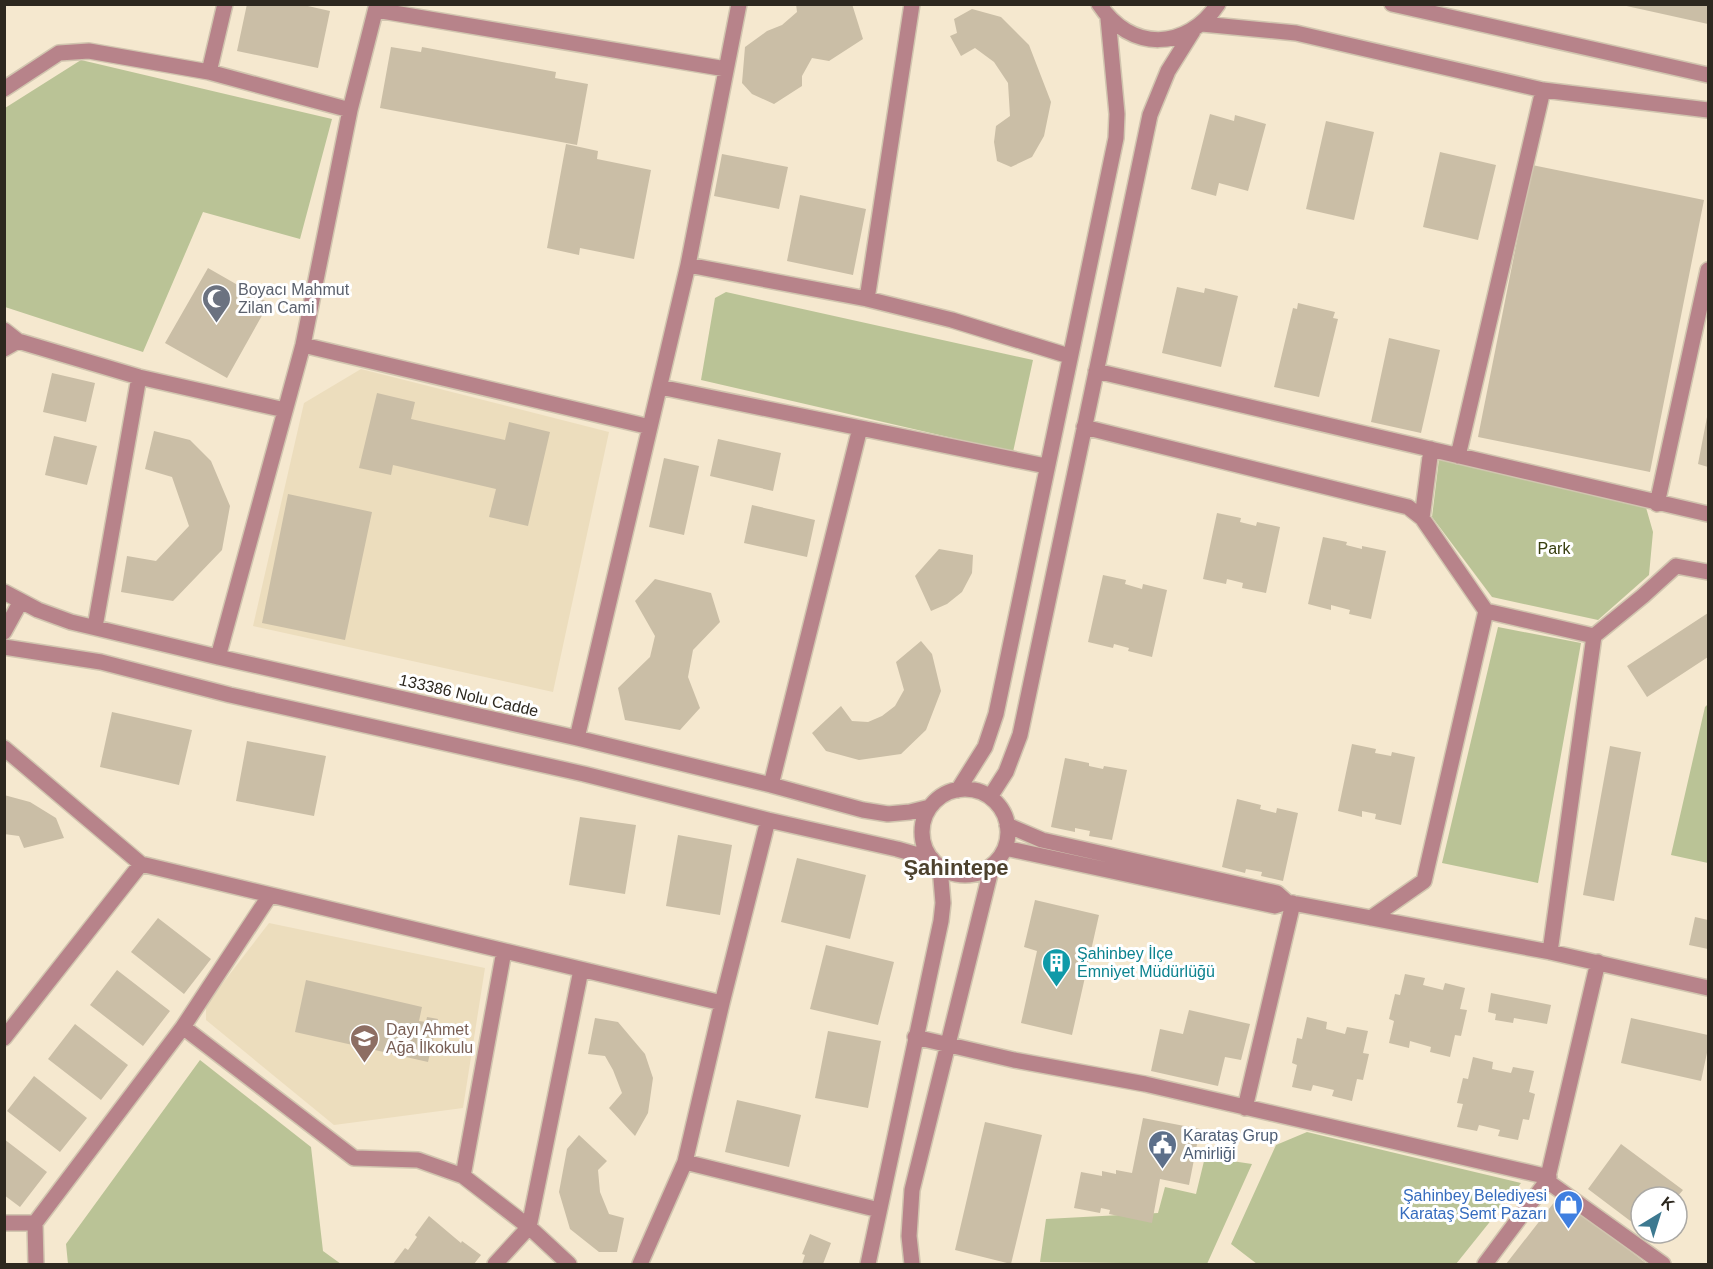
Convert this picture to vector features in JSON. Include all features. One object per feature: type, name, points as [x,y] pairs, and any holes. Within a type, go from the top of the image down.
[{"type":"street","points":[[209,72],[225,4]]},
{"type":"street","points":[[577,738],[688,265],[739,4]]},
{"type":"street","points":[[867,299],[912,4]]},
{"type":"street","points":[[1101,9],[1125,31],[1147,39],[1171,39],[1197,27],[1209,18],[1218,4]]},
{"type":"street","points":[[1392,4],[1708,75]]},
{"type":"street","points":[[219,657],[303,345],[350,110],[376,8],[726,69]]},
{"type":"street","points":[[958,790],[985,747],[991,732],[1116,138],[1117,114],[1101,9]]},
{"type":"street","points":[[1197,27],[1296,33],[1542,90],[1708,110]]},
{"type":"street","points":[[990,797],[1006,772],[1020,735],[1150,115],[1168,71],[1197,27]]},
{"type":"street","points":[[4,89],[59,53],[89,51],[209,72],[350,110]]},
{"type":"street","points":[[1458,456],[1542,90]]},
{"type":"street","points":[[688,265],[867,299],[952,320],[1069,356]]},
{"type":"street","points":[[1657,504],[1708,270]]},
{"type":"street","points":[[4,330],[18,341],[139,377],[285,410]]},
{"type":"street","points":[[4,349],[18,341]]},
{"type":"street","points":[[303,345],[650,427]]},
{"type":"street","points":[[1096,371],[1431,448],[1657,504],[1708,514]]},
{"type":"street","points":[[95,627],[139,377]]},
{"type":"street","points":[[660,387],[1046,466]]},
{"type":"street","points":[[1084,427],[1408,507],[1422,519],[1486,611],[1594,636]]},
{"type":"street","points":[[771,785],[860,428]]},
{"type":"street","points":[[1422,519],[1431,448]]},
{"type":"street","points":[[1550,952],[1594,636],[1676,566],[1708,572]]},
{"type":"street","name":"133386 Nolu Cadde","points":[[4,592],[38,610],[95,627],[577,738],[863,810],[888,814],[930,807]]},
{"type":"street","points":[[4,632],[21,601]]},
{"type":"street","points":[[1371,918],[1424,881],[1486,611]]},
{"type":"street","points":[[4,647],[100,662],[230,695],[584,774],[768,820],[897,849],[961,875],[972,874],[993,866]]},
{"type":"street","points":[[4,748],[141,864],[722,1004]]},
{"type":"street","points":[[868,1264],[941,921],[943,903],[936,863],[926,850],[922,828],[930,807],[938,799],[958,790],[969,790],[990,797],[998,805],[1007,825],[1008,837],[1005,848],[993,866],[912,1190],[909,1236],[912,1264]]},
{"type":"street","points":[[640,1264],[685,1162],[768,820]]},
{"type":"street","points":[[1007,825],[1042,840],[1277,893],[1290,903]]},
{"type":"street","points":[[1005,848],[1275,906],[1290,903],[1550,952],[1708,988]]},
{"type":"street","points":[[4,1038],[141,864]]},
{"type":"street","points":[[36,1264],[35,1223],[183,1027],[270,895]]},
{"type":"street","points":[[1245,1108],[1290,903]]},
{"type":"street","points":[[464,1176],[504,951]]},
{"type":"street","points":[[1485,1264],[1548,1179],[1598,962]]},
{"type":"street","points":[[495,1264],[529,1227],[581,970]]},
{"type":"street","points":[[183,1027],[354,1158],[379,1161],[418,1160],[464,1176],[529,1227],[569,1264]]},
{"type":"street","points":[[915,1036],[1014,1060],[1145,1084],[1548,1179],[1663,1264]]},
{"type":"street","points":[[685,1162],[879,1210]]},
{"type":"street","points":[[4,1223],[35,1223]]},
{"type":"shaded area","points":[[361,369],[609,432],[553,692],[253,626],[304,403]]},
{"type":"shaded area","name":"Dayı Ahmet Ağa İlkokulu","points":[[269,923],[485,968],[463,1108],[334,1125],[206,1020],[206,1005]]},
{"type":"green space","points":[[81,60],[332,119],[300,239],[203,212],[143,352],[5,307],[5,108]]},
{"type":"green space","points":[[726,292],[1033,360],[1013,452],[701,380],[715,298]]},
{"type":"green space","name":"Park","points":[[1439,459],[1645,504],[1653,532],[1649,575],[1598,620],[1492,597],[1432,517]]},
{"type":"green space","points":[[1498,627],[1581,643],[1538,883],[1442,863]]},
{"type":"green space","points":[[1708,704],[1708,863],[1671,855],[1705,707]]},
{"type":"green space","points":[[200,1060],[311,1147],[323,1251],[341,1264],[68,1264],[66,1244]]},
{"type":"green space","points":[[1307,1132],[1521,1183],[1456,1264],[1257,1264],[1231,1244],[1276,1145]]},
{"type":"green space","points":[[1205,1157],[1252,1164],[1207,1264],[1040,1262],[1046,1219],[1158,1213],[1165,1187],[1196,1194]]},
{"type":"building","points":[[247,4],[299,4],[330,11],[318,68],[237,51]]},
{"type":"building","points":[[796,4],[852,4],[863,39],[829,61],[812,58],[802,76],[802,86],[774,104],[752,94],[742,83],[745,47],[767,31],[782,25],[797,12]]},
{"type":"building","points":[[1708,4],[1708,24],[1622,5]]},
{"type":"building","points":[[972,9],[1001,17],[1029,45],[1051,102],[1044,136],[1032,157],[1011,167],[997,161],[994,142],[996,126],[1010,116],[1008,83],[994,62],[975,48],[961,56],[950,36],[957,33],[954,19]]},
{"type":"building","points":[[391,47],[421,52],[422,47],[556,72],[555,78],[588,84],[577,145],[380,108]]},
{"type":"building","points":[[1210,114],[1234,121],[1235,115],[1266,124],[1248,191],[1219,183],[1216,196],[1191,189]]},
{"type":"building","points":[[1326,121],[1374,132],[1354,220],[1306,209]]},
{"type":"building","points":[[566,144],[598,151],[597,159],[651,170],[634,259],[580,248],[579,255],[547,248]]},
{"type":"building","points":[[1440,152],[1496,165],[1478,240],[1423,227]]},
{"type":"building","points":[[722,154],[788,167],[779,209],[714,196]]},
{"type":"building","points":[[1532,165],[1704,200],[1650,472],[1478,437]]},
{"type":"building","points":[[800,195],[866,209],[853,275],[787,261]]},
{"type":"building","name":"Boyacı Mahmut Zilan Cami","points":[[208,268],[269,303],[227,378],[165,343]]},
{"type":"building","points":[[1177,287],[1204,293],[1205,288],[1238,296],[1221,367],[1162,353]]},
{"type":"building","points":[[1298,303],[1335,312],[1333,318],[1338,319],[1319,397],[1274,387],[1293,308],[1297,309]]},
{"type":"building","points":[[1389,338],[1440,350],[1421,433],[1371,422]]},
{"type":"building","points":[[52,373],[95,383],[86,422],[43,412]]},
{"type":"building","points":[[377,393],[415,402],[411,419],[505,440],[509,422],[550,432],[528,526],[489,517],[496,489],[393,465],[391,475],[359,468]]},
{"type":"building","points":[[1708,417],[1708,467],[1698,464]]},
{"type":"building","points":[[154,431],[190,440],[211,461],[230,506],[222,550],[173,601],[121,592],[127,556],[156,561],[189,526],[172,477],[145,469]]},
{"type":"building","points":[[54,436],[97,446],[87,485],[45,475]]},
{"type":"building","points":[[718,439],[781,453],[773,491],[710,476]]},
{"type":"building","points":[[664,458],[699,466],[684,535],[649,527]]},
{"type":"building","points":[[288,494],[372,512],[345,640],[262,623]]},
{"type":"building","points":[[752,505],[815,520],[807,557],[744,543]]},
{"type":"building","points":[[1217,513],[1241,518],[1240,522],[1256,526],[1257,522],[1280,527],[1266,593],[1242,588],[1243,583],[1227,579],[1226,584],[1203,579]]},
{"type":"building","points":[[1323,537],[1347,542],[1346,545],[1362,549],[1362,546],[1386,551],[1371,619],[1349,614],[1350,610],[1331,605],[1331,610],[1308,604]]},
{"type":"building","points":[[939,549],[973,555],[972,573],[962,592],[947,604],[931,611],[915,576]]},
{"type":"building","points":[[1103,575],[1126,580],[1125,584],[1142,589],[1143,584],[1167,590],[1152,657],[1128,651],[1129,648],[1114,644],[1113,648],[1088,642]]},
{"type":"building","points":[[655,579],[711,593],[720,622],[693,650],[688,677],[700,708],[680,730],[625,720],[618,688],[650,657],[655,636],[635,601]]},
{"type":"building","points":[[1708,613],[1708,657],[1647,697],[1627,666]]},
{"type":"building","points":[[921,641],[932,654],[941,691],[926,730],[901,754],[859,760],[826,751],[812,733],[841,706],[852,721],[868,722],[882,716],[895,706],[904,690],[896,662]]},
{"type":"building","points":[[112,712],[192,730],[179,785],[100,767]]},
{"type":"building","points":[[247,741],[326,756],[314,816],[236,801]]},
{"type":"building","points":[[1352,744],[1376,749],[1375,753],[1391,756],[1392,752],[1415,757],[1401,825],[1375,819],[1376,814],[1362,811],[1362,817],[1338,811]]},
{"type":"building","points":[[1610,746],[1641,752],[1614,901],[1583,895]]},
{"type":"building","points":[[1065,758],[1089,763],[1089,766],[1103,769],[1104,766],[1127,770],[1112,840],[1089,836],[1090,831],[1075,828],[1075,832],[1051,827]]},
{"type":"building","points":[[4,795],[30,802],[56,818],[64,838],[24,848],[19,836],[4,834]]},
{"type":"building","points":[[1237,799],[1261,805],[1260,809],[1276,813],[1277,808],[1298,813],[1283,881],[1261,876],[1262,872],[1246,869],[1245,873],[1222,867]]},
{"type":"building","points":[[580,817],[636,825],[625,894],[569,885]]},
{"type":"building","points":[[678,835],[732,845],[720,915],[666,906]]},
{"type":"building","points":[[797,858],[866,875],[850,939],[781,922]]},
{"type":"building","name":"Şahinbey İlçe Emniyet Müdürlüğü","points":[[1035,900],[1099,915],[1072,1035],[1021,1023],[1037,951],[1024,947]]},
{"type":"building","points":[[1695,917],[1708,920],[1708,949],[1689,945]]},
{"type":"building","points":[[158,918],[211,959],[184,994],[131,952]]},
{"type":"building","points":[[826,945],[894,962],[878,1025],[810,1009]]},
{"type":"building","points":[[117,970],[170,1011],[143,1046],[90,1005]]},
{"type":"building","points":[[1405,974],[1425,978],[1423,985],[1443,990],[1445,983],[1465,988],[1460,1009],[1467,1010],[1461,1036],[1455,1035],[1450,1057],[1430,1052],[1431,1047],[1410,1041],[1409,1048],[1389,1043],[1394,1021],[1389,1019],[1395,994],[1400,995]]},
{"type":"building","points":[[306,980],[422,1007],[419,1021],[426,1022],[427,1017],[438,1019],[428,1062],[295,1032]]},
{"type":"building","points":[[1491,993],[1551,1005],[1547,1024],[1514,1018],[1513,1023],[1495,1020],[1496,1014],[1488,1012]]},
{"type":"building","points":[[1189,1010],[1250,1024],[1241,1060],[1225,1057],[1218,1086],[1151,1071],[1160,1029],[1183,1034]]},
{"type":"building","points":[[1307,1017],[1327,1022],[1326,1029],[1345,1034],[1347,1027],[1368,1031],[1363,1053],[1369,1054],[1363,1080],[1357,1079],[1352,1101],[1332,1096],[1334,1090],[1313,1085],[1311,1091],[1292,1087],[1297,1065],[1292,1063],[1297,1038],[1302,1039]]},
{"type":"building","points":[[595,1018],[618,1022],[645,1054],[653,1078],[648,1113],[635,1136],[609,1108],[622,1093],[605,1056],[588,1054]]},
{"type":"building","points":[[1631,1018],[1708,1035],[1708,1048],[1701,1081],[1621,1063]]},
{"type":"building","points":[[75,1024],[128,1065],[101,1100],[48,1059]]},
{"type":"building","points":[[828,1031],[881,1041],[868,1108],[815,1098]]},
{"type":"building","points":[[1473,1057],[1493,1062],[1492,1069],[1511,1073],[1513,1067],[1534,1071],[1529,1092],[1535,1094],[1529,1120],[1523,1119],[1518,1140],[1498,1136],[1500,1130],[1479,1125],[1477,1131],[1457,1127],[1463,1104],[1457,1103],[1463,1078],[1468,1079]]},
{"type":"building","points":[[34,1076],[87,1118],[60,1152],[7,1111]]},
{"type":"building","points":[[737,1100],[801,1115],[789,1167],[725,1152]]},
{"type":"building","name":"Karataş Grup Amirliği","points":[[1143,1118],[1200,1129],[1189,1185],[1160,1179],[1152,1223],[1109,1214],[1110,1210],[1101,1208],[1100,1213],[1074,1208],[1081,1172],[1102,1176],[1102,1171],[1116,1174],[1116,1170],[1132,1173]]},
{"type":"building","points":[[985,1122],[1042,1135],[1011,1264],[955,1250]]},
{"type":"building","points":[[579,1135],[607,1161],[598,1170],[600,1192],[609,1214],[624,1218],[617,1252],[599,1252],[570,1229],[559,1192],[567,1149]]},
{"type":"building","points":[[4,1139],[47,1172],[20,1207],[4,1195]]},
{"type":"building","points":[[1621,1144],[1676,1185],[1629,1185],[1629,1220],[1588,1189]]},
{"type":"building","name":"Şahinbey Belediyesi Karataş Semt Pazarı","points":[[1559,1196],[1647,1264],[1506,1264]]},
{"type":"building","points":[[429,1216],[461,1243],[462,1241],[481,1255],[474,1264],[393,1264],[405,1248],[408,1250],[417,1237],[415,1235]]},
{"type":"building","points":[[810,1234],[831,1243],[823,1264],[802,1264],[805,1255],[802,1254]]},
{"type":"place","name":"Boyacı Mahmut Zilan Cami","points":[[217,324]]},
{"type":"place","name":"Şahinbey İlçe Emniyet Müdürlüğü","points":[[1056,988]]},
{"type":"place","name":"Dayı Ahmet Ağa İlkokulu","points":[[365,1064]]},
{"type":"place","name":"Karataş Grup Amirliği","points":[[1162,1170]]},
{"type":"place","name":"Şahinbey Belediyesi Karataş Semt Pazarı","points":[[1568,1230]]},
{"type":"district","name":"Şahintepe","points":[[956,867]]}]
